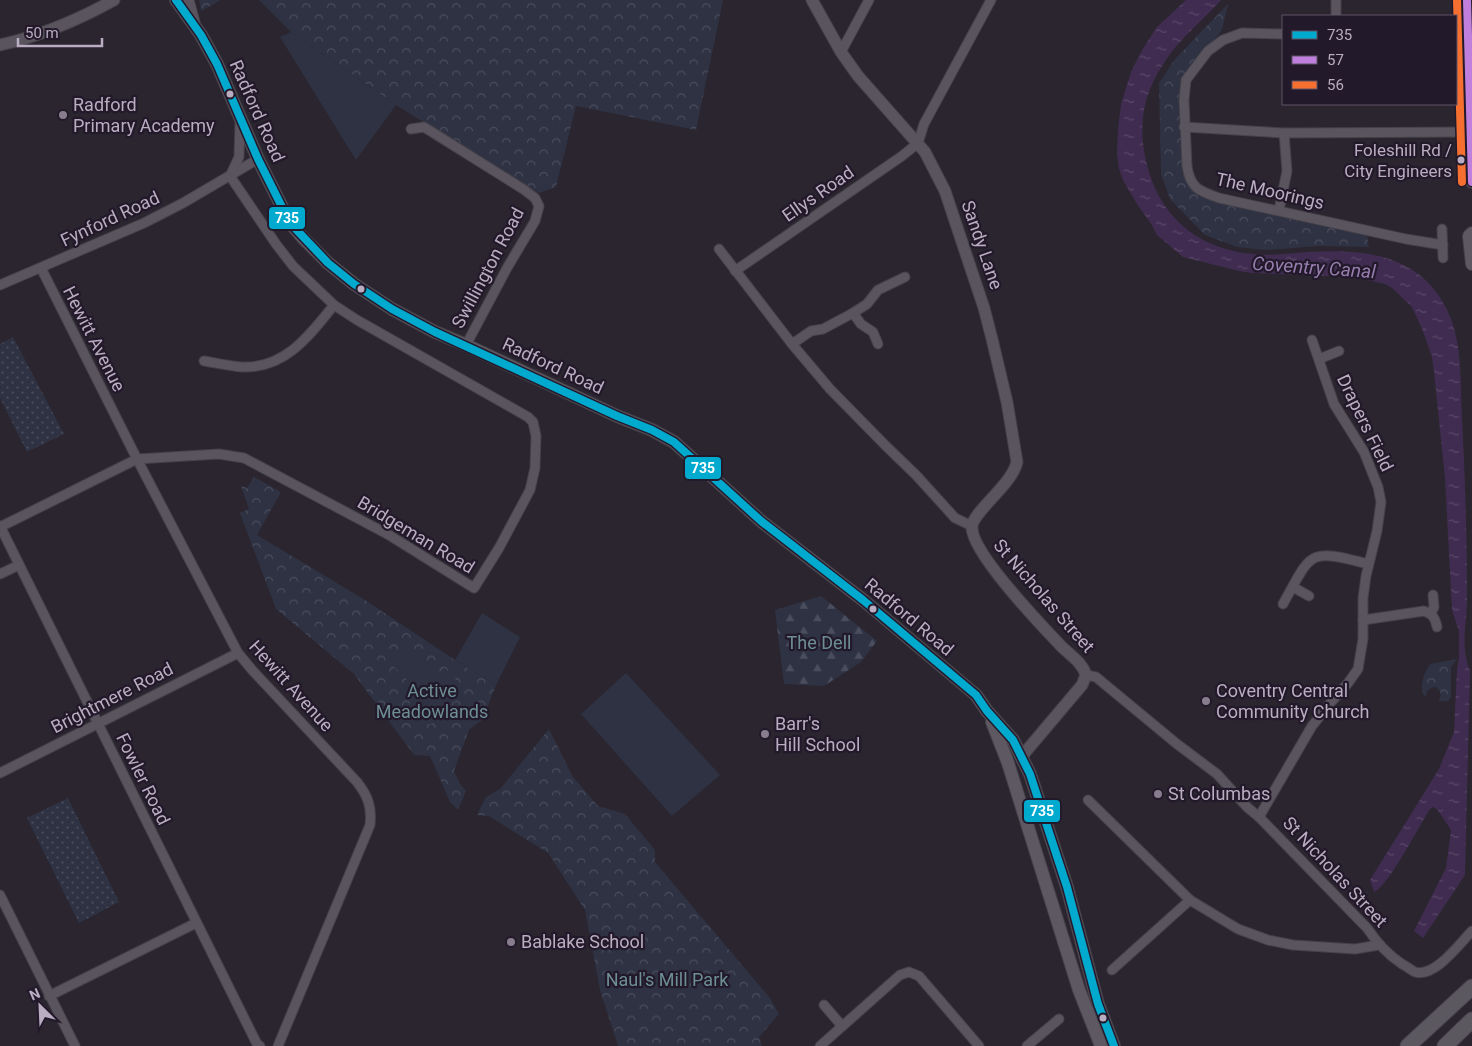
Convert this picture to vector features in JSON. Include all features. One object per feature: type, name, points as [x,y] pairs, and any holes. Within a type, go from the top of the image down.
[{"type":"highway","points":[[1408,1046],[1472,987]]},
{"type":"highway","points":[[1417,1046],[1472,987]]},
{"type":"highway","points":[[1445,1046],[1472,1020]]},
{"type":"highway","points":[[1457,1046],[1472,1024]]},
{"type":"main road","name":"Radford Road","points":[[176,0],[201,35],[217,64],[258,159],[290,223],[328,263],[354,284],[392,309],[435,332],[617,416],[652,430],[674,442],[762,521],[904,634],[976,695],[987,711],[1013,740],[1030,774],[1067,887],[1098,1004],[1114,1046]]},
{"type":"main road","points":[[1467,0],[1461,35],[1470,132],[1472,182]]},
{"type":"main road","points":[[1472,232],[1469,236],[1472,264]]},
{"type":"main road","name":"Radford Road","points":[[987,711],[1008,763],[1079,990],[1101,1046]]},
{"type":"main road","name":"Radford Road","points":[[1022,756],[1018,761],[1019,772],[1036,831],[1038,862]]},
{"type":"street","points":[[0,45],[59,27],[81,18],[114,0]]},
{"type":"street","points":[[188,0],[193,19],[201,35]]},
{"type":"street","name":"Sandy Lane","points":[[812,0],[841,52],[858,76],[925,152],[945,191],[984,308],[1007,402],[1017,462],[1015,472],[976,517],[972,526]]},
{"type":"street","points":[[841,52],[869,0]]},
{"type":"street","points":[[918,143],[924,124],[990,0]]},
{"type":"street","points":[[1336,0],[1336,15]]},
{"type":"street","name":"The Moorings","points":[[1282,34],[1242,33],[1223,40],[1208,51],[1186,80],[1184,127],[1188,174],[1197,190],[1219,198],[1406,239],[1443,245]]},
{"type":"street","points":[[230,176],[239,156],[240,116]]},
{"type":"street","name":"Swillington Road","points":[[411,129],[424,127],[523,189],[534,198],[539,206],[535,221],[507,268],[466,345]]},
{"type":"street","points":[[1184,127],[1284,133],[1470,132]]},
{"type":"street","points":[[1279,210],[1288,171],[1284,133]]},
{"type":"street","name":"Ellys Road","points":[[735,271],[918,143]]},
{"type":"street","name":"Fynford Road","points":[[0,285],[144,223],[183,203],[258,159]]},
{"type":"street","name":"Bridgeman Road","points":[[136,459],[219,454],[244,458],[389,535],[474,588],[499,548],[530,490],[535,468],[536,436],[533,422],[334,305],[294,266],[276,244],[230,176]]},
{"type":"street","points":[[1442,229],[1443,258]]},
{"type":"street","points":[[719,249],[792,344],[830,389],[916,475],[954,518],[972,526]]},
{"type":"street","name":"Hewitt Avenue","points":[[41,268],[136,459],[238,653],[361,787],[370,803],[370,825],[278,1046]]},
{"type":"street","points":[[792,344],[811,331],[824,329],[853,314],[867,304],[878,290],[905,277]]},
{"type":"street","points":[[204,361],[242,367],[256,366],[284,357],[311,335],[334,305]]},
{"type":"street","points":[[853,314],[865,328],[873,332],[878,344]]},
{"type":"street","name":"Drapers Field","points":[[1259,817],[1312,726],[1358,668],[1364,639],[1363,598],[1368,564],[1380,515],[1381,502],[1378,487],[1364,452],[1334,404],[1312,340]]},
{"type":"street","name":"Drapers Field","points":[[1319,359],[1339,351]]},
{"type":"street","points":[[0,526],[136,459]]},
{"type":"street","name":"Fowler Road","points":[[0,526],[196,923],[257,1044],[260,1046]]},
{"type":"street","name":"St Nicholas Street","points":[[972,526],[974,538],[998,574],[1043,626],[1081,664],[1086,675],[1096,676],[1170,738],[1211,769],[1367,928],[1379,945],[1394,959],[1414,972],[1422,973],[1428,971],[1443,962],[1472,931]]},
{"type":"street","points":[[1283,604],[1308,561],[1321,555],[1330,555],[1368,564]]},
{"type":"street","points":[[0,574],[19,565]]},
{"type":"street","points":[[1293,587],[1309,596]]},
{"type":"street","points":[[1431,613],[1434,607],[1433,595]]},
{"type":"street","points":[[1363,620],[1424,611],[1434,616],[1438,627]]},
{"type":"street","name":"Brightmere Road","points":[[0,773],[238,653]]},
{"type":"street","points":[[1022,756],[1082,686],[1086,675]]},
{"type":"street","points":[[1088,800],[1190,900],[1238,929],[1268,940],[1293,945],[1355,949],[1379,945]]},
{"type":"street","points":[[0,895],[75,1046]]},
{"type":"street","points":[[1112,970],[1190,900]]},
{"type":"street","points":[[49,996],[196,923]]},
{"type":"street","points":[[820,1046],[900,975],[906,972],[912,972],[919,976],[979,1046]]},
{"type":"street","points":[[824,1005],[842,1026]]},
{"type":"street","points":[[1027,1046],[1059,1019]]},
{"type":"green space","points":[[199,0],[221,0],[201,11]]},
{"type":"green space","points":[[259,0],[723,0],[696,130],[576,106],[556,187],[539,193],[396,105],[291,32]]},
{"type":"green space","points":[[1228,4],[1222,30],[1184,77],[1182,172],[1194,191],[1367,235],[1369,247],[1319,246],[1265,250],[1237,247],[1205,235],[1170,199],[1161,174],[1159,83],[1175,59]]},
{"type":"green space","points":[[291,32],[396,105],[356,160],[280,37]]},
{"type":"green space","points":[[13,337],[64,434],[27,452],[0,398],[0,344]]},
{"type":"green space","name":"Active Meadowlands","points":[[254,477],[281,492],[257,535],[365,600],[496,685],[483,719],[469,730],[454,771],[460,784],[466,791],[458,810],[450,802],[430,756],[414,755],[354,674],[276,609],[240,513],[249,509],[241,486],[247,488]]},
{"type":"green space","name":"The Dell","points":[[821,596],[877,641],[861,662],[824,686],[784,684],[775,610]]},
{"type":"green space","points":[[482,613],[520,637],[496,685],[455,660]]},
{"type":"green space","points":[[407,646],[437,676],[445,668],[466,690],[430,725],[409,704],[420,693],[390,663]]},
{"type":"green space","points":[[1457,659],[1451,667],[1451,698],[1448,701],[1438,701],[1441,696],[1440,691],[1436,687],[1427,691],[1426,697],[1424,696],[1423,680],[1430,664]]},
{"type":"green space","points":[[626,673],[720,775],[672,816],[581,714]]},
{"type":"green space","name":"Naul's Mill Park","points":[[549,729],[573,777],[598,806],[625,814],[655,850],[655,862],[770,998],[779,1014],[759,1037],[762,1046],[618,1046],[600,990],[585,910],[548,853],[489,816],[477,815],[486,797],[500,789]]},
{"type":"green space","points":[[68,798],[119,902],[79,923],[27,818]]},
{"type":"water","name":"Coventry Canal","points":[[1186,0],[1221,0],[1179,43],[1163,64],[1149,93],[1144,108],[1143,123],[1145,155],[1149,172],[1156,190],[1175,219],[1202,239],[1218,247],[1235,251],[1275,255],[1341,251],[1384,257],[1403,265],[1421,276],[1436,291],[1453,324],[1461,377],[1467,550],[1467,604],[1464,642],[1470,671],[1465,875],[1423,938],[1414,931],[1446,868],[1451,830],[1437,809],[1433,807],[1430,809],[1380,888],[1374,892],[1370,880],[1439,769],[1454,732],[1459,631],[1452,610],[1445,478],[1432,357],[1412,307],[1385,284],[1354,277],[1239,271],[1183,257],[1157,235],[1124,182],[1119,169],[1117,154],[1121,104],[1131,72],[1156,28]]},
{"type":"transit line","name":"735","points":[[176,0],[201,35],[217,64],[258,159],[290,223],[328,263],[354,284],[392,309],[435,332],[617,416],[652,430],[674,442],[761,521],[863,600],[976,695],[987,711],[1013,740],[1030,774],[1067,887],[1098,1004],[1114,1046]]},
{"type":"transit line","name":"56","points":[[1457,0],[1462,182]]},
{"type":"transit line","name":"57","points":[[1467,0],[1472,182]]},
{"type":"place","name":"Radford Primary Academy","points":[[63,115]]},
{"type":"place","name":"Foleshill Rd / City Engineers","points":[[1461,160]]},
{"type":"place","name":"Coventry Central Community Church","points":[[1206,701]]},
{"type":"place","name":"Barr's Hill School","points":[[765,734]]},
{"type":"place","name":"St Columbas","points":[[1158,794]]},
{"type":"place","name":"Bablake School","points":[[511,942]]}]
